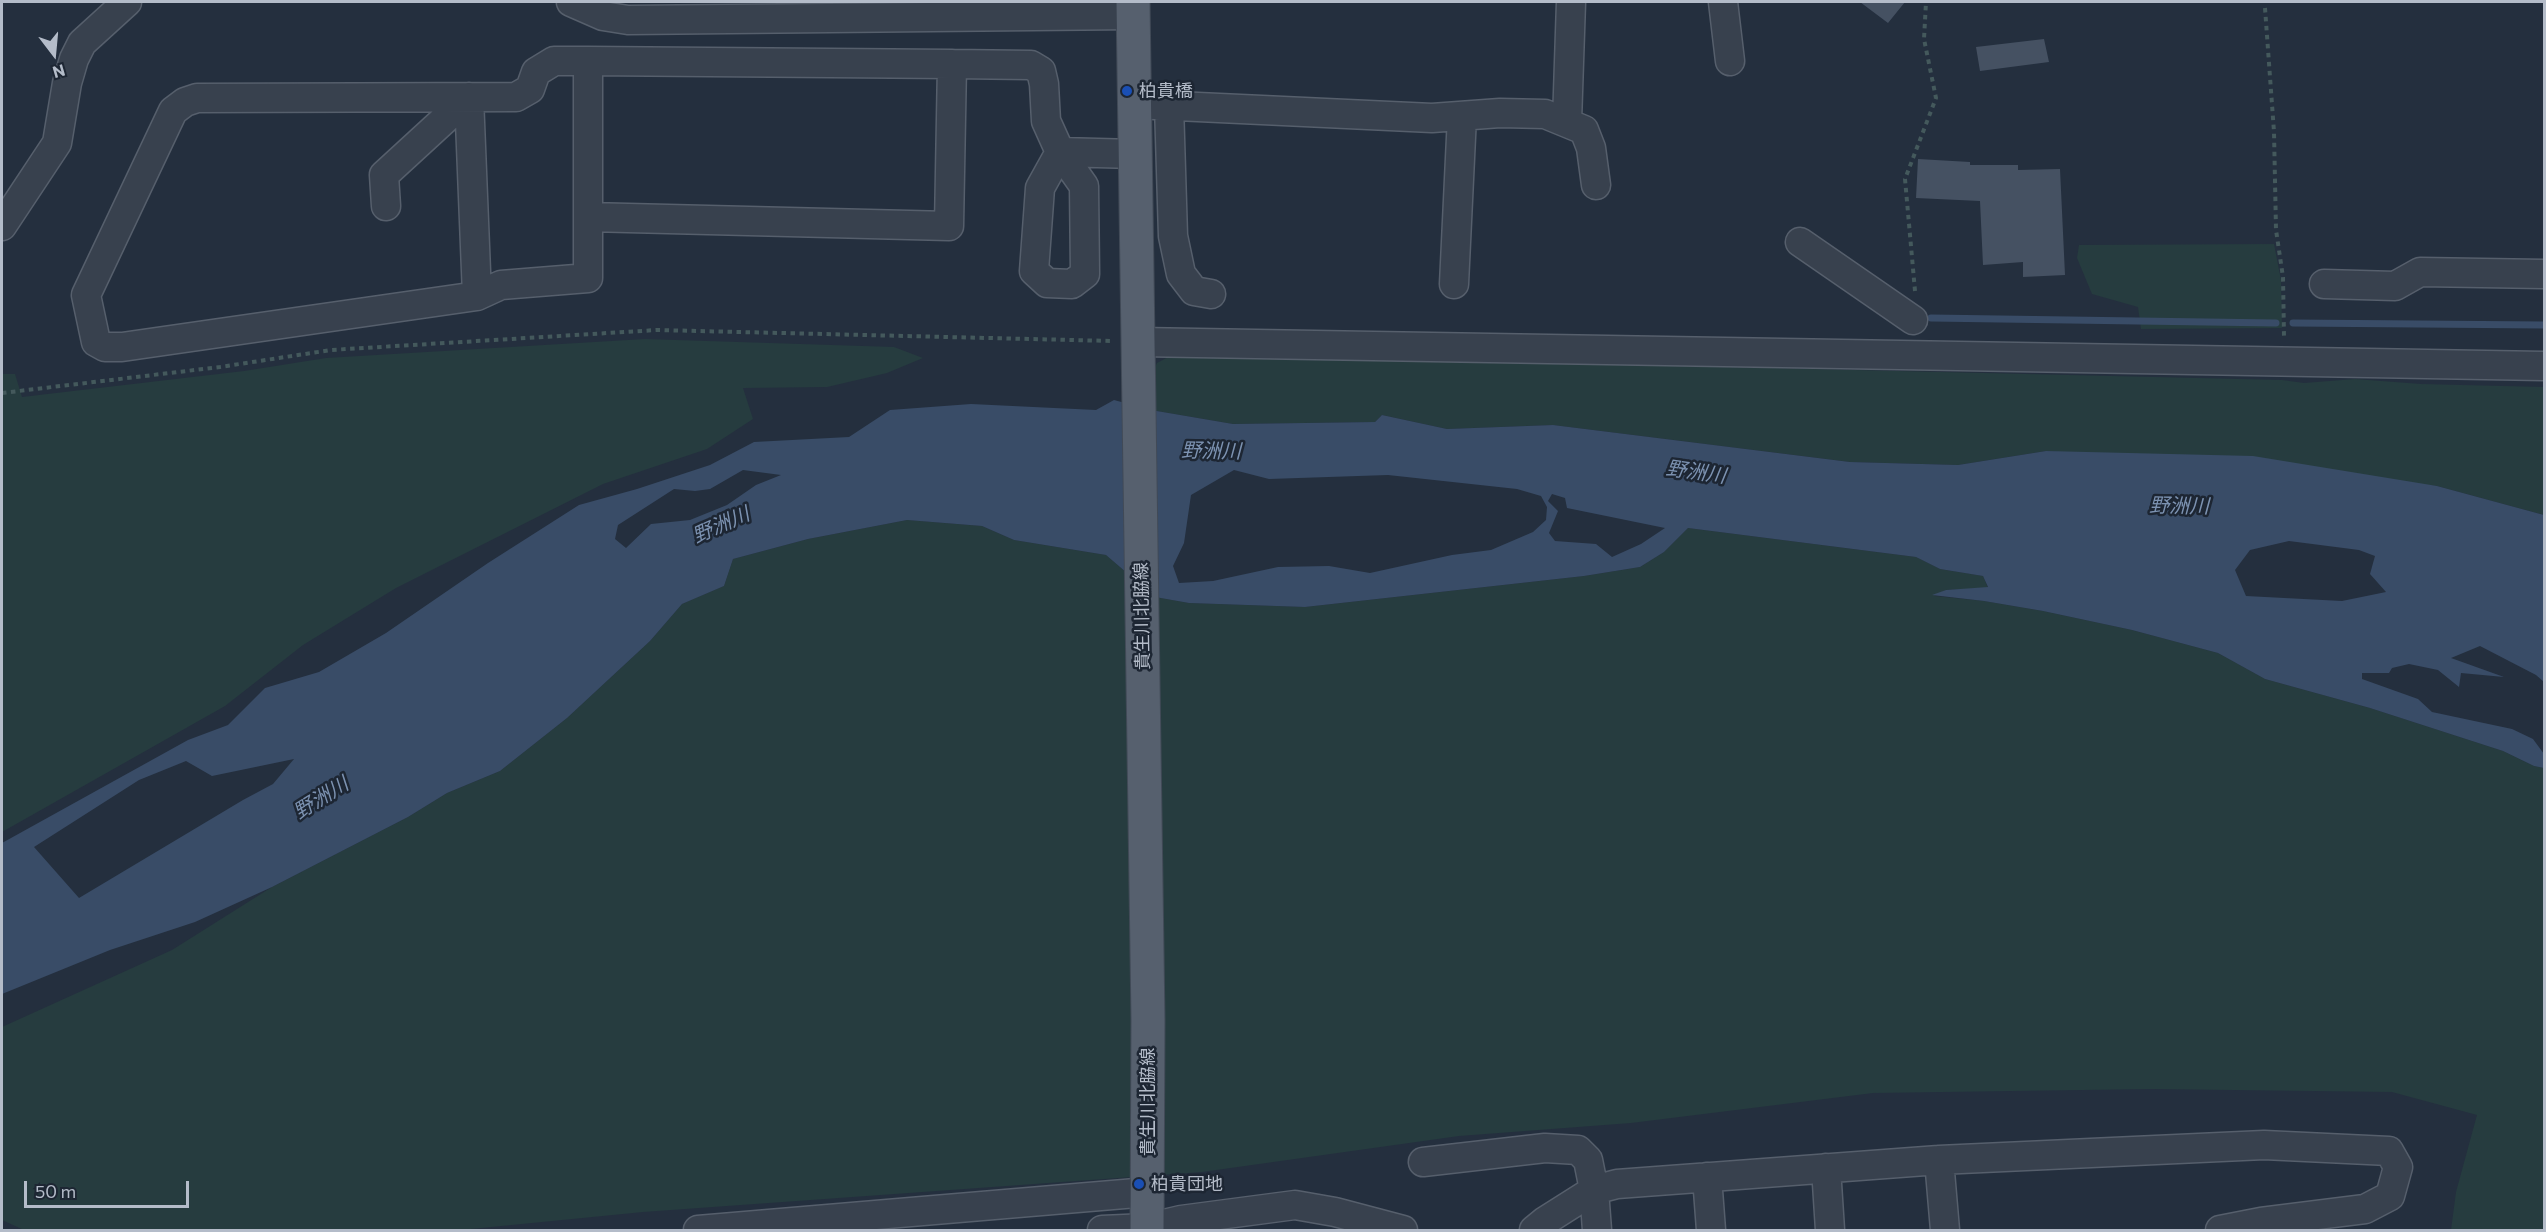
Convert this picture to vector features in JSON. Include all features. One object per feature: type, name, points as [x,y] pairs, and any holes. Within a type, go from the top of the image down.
[{"type":"main road","name":"貴生川北脇線","points":[[1133,8],[1148,1020],[1147,1229]]},
{"type":"street","points":[[2,226],[57,143],[67,83],[74,59],[82,43],[127,2]]},
{"type":"street","points":[[571,2],[603,16],[628,20],[1133,8]]},
{"type":"street","points":[[1567,122],[1571,2]]},
{"type":"street","points":[[1722,2],[1730,62]]},
{"type":"street","points":[[588,61],[588,278],[501,285],[477,296],[122,346],[105,347],[96,342],[86,295],[173,111],[185,102],[197,98],[516,97],[530,89],[536,72],[554,61],[588,61],[952,64],[1031,65],[1041,71],[1046,121],[1060,152],[1135,154]]},
{"type":"street","points":[[588,217],[949,226],[952,64]]},
{"type":"street","points":[[386,206],[384,175],[469,97]]},
{"type":"street","points":[[469,97],[477,296]]},
{"type":"street","points":[[1134,104],[1432,118],[1500,113],[1545,114],[1584,130],[1591,148],[1596,185]]},
{"type":"street","points":[[1169,105],[1173,236],[1180,274],[1194,291],[1211,294]]},
{"type":"street","points":[[1454,284],[1462,116]]},
{"type":"street","points":[[1800,242],[1913,320]]},
{"type":"street","points":[[2324,285],[2395,286],[2420,272],[2544,274]]},
{"type":"street","points":[[1139,356],[2284,362],[2544,366]]},
{"type":"street","points":[[1534,1230],[1594,1190],[1617,1184],[1826,1168],[1939,1160],[2264,1145],[2389,1151],[2398,1167],[2390,1196],[2365,1209],[2261,1222],[2220,1230]]},
{"type":"street","points":[[1423,1162],[1545,1148],[1578,1150],[1588,1160],[1598,1230]]},
{"type":"street","points":[[1939,1160],[1945,1230]]},
{"type":"street","points":[[1826,1168],[1830,1230]]},
{"type":"street","points":[[1707,1177],[1711,1230]]},
{"type":"street","points":[[698,1230],[1148,1192]]},
{"type":"street","points":[[1102,1230],[1147,1229],[1180,1220],[1295,1205],[1335,1212],[1403,1230]]},
{"type":"path","points":[[1913,320],[1915,279],[1905,179],[1936,98],[1924,39],[1926,2]]},
{"type":"path","points":[[2265,8],[2274,132],[2276,230],[2283,277],[2284,362]]},
{"type":"path","points":[[2,393],[220,367],[331,350],[657,330],[1139,356]]},
{"type":"green space","points":[[2274,244],[2281,280],[2282,328],[2141,329],[2138,307],[2092,294],[2077,258],[2079,245]]},
{"type":"green space","points":[[645,339],[894,347],[923,358],[887,373],[827,387],[743,388],[753,419],[707,449],[603,484],[396,588],[303,645],[225,706],[2,832],[2,374],[15,374],[22,397],[244,371],[326,358]]},
{"type":"green space","points":[[1174,354],[2282,380],[2304,383],[2355,379],[2421,384],[2544,387],[2544,515],[2437,486],[2046,451],[1958,465],[1850,462],[1553,425],[1447,429],[1382,415],[1375,422],[1233,424],[1151,410],[1151,375],[1157,363]]},
{"type":"green space","points":[[907,520],[982,526],[1014,540],[1106,555],[1155,597],[1189,603],[1305,607],[1584,576],[1640,567],[1664,552],[1688,528],[1916,557],[1940,569],[1983,576],[1988,588],[1946,590],[1934,596],[1984,601],[2043,611],[2132,630],[2218,653],[2265,679],[2370,708],[2503,751],[2534,766],[2544,768],[2544,1230],[2451,1230],[2456,1192],[2477,1115],[2392,1092],[2152,1089],[1873,1093],[1631,1123],[1459,1136],[1202,1172],[643,1212],[461,1230],[24,1230],[2,1220],[2,1027],[172,950],[272,887],[408,817],[447,793],[500,771],[567,718],[650,641],[682,604],[724,586],[733,559],[808,539]]},
{"type":"water","name":"野洲川","points":[[1114,400],[1151,410],[1233,424],[1375,422],[1382,415],[1447,429],[1553,425],[1850,462],[1958,465],[2046,451],[2253,456],[2437,486],[2544,515],[2544,682],[2536,675],[2480,646],[2451,658],[2504,677],[2461,673],[2459,687],[2438,670],[2409,664],[2392,668],[2389,673],[2362,673],[2362,679],[2418,699],[2432,712],[2512,729],[2533,739],[2544,754],[2544,768],[2534,766],[2503,751],[2370,708],[2265,679],[2218,653],[2132,630],[2043,611],[1932,595],[1946,590],[1988,587],[1983,576],[1940,569],[1916,557],[1688,528],[1664,552],[1640,567],[1584,576],[1305,607],[1189,603],[1155,597],[1106,555],[1014,540],[982,526],[907,520],[808,539],[733,559],[724,586],[682,604],[650,641],[567,718],[500,771],[447,793],[408,817],[272,887],[195,922],[110,950],[2,994],[2,843],[188,740],[228,725],[265,688],[319,672],[386,633],[488,563],[579,505],[710,465],[754,442],[849,437],[890,410],[971,404],[1096,410]],"holes":[[[743,470],[781,475],[756,485],[727,505],[690,520],[651,524],[626,548],[615,539],[618,525],[674,489],[695,491],[710,489]],[[1234,470],[1269,479],[1388,475],[1517,489],[1541,496],[1547,507],[1546,520],[1533,532],[1491,550],[1452,555],[1370,573],[1329,566],[1278,567],[1213,581],[1179,583],[1173,566],[1184,543],[1191,495]],[[1552,494],[1565,498],[1567,508],[1665,528],[1641,544],[1612,557],[1596,544],[1555,541],[1549,533],[1558,511],[1548,501]],[[2289,541],[2359,550],[2375,556],[2370,574],[2386,592],[2342,601],[2246,596],[2235,570],[2250,550]],[[294,759],[273,784],[79,898],[34,847],[139,780],[186,761],[212,776]]]},
{"type":"building","points":[[1860,2],[1905,2],[1888,23]]},
{"type":"building","points":[[2044,39],[2049,62],[1980,71],[1976,47]]},
{"type":"building","points":[[1918,159],[1970,162],[1970,165],[2018,165],[2018,170],[2060,169],[2065,275],[2023,277],[2023,262],[1983,265],[1980,201],[1916,198]]},
{"type":"waterway","points":[[1931,318],[2276,323]]},
{"type":"waterway","points":[[2293,323],[2544,325]]},
{"type":"place","name":"柏貴橋","points":[[1127,91]]},
{"type":"place","name":"柏貴団地","points":[[1139,1184]]}]
